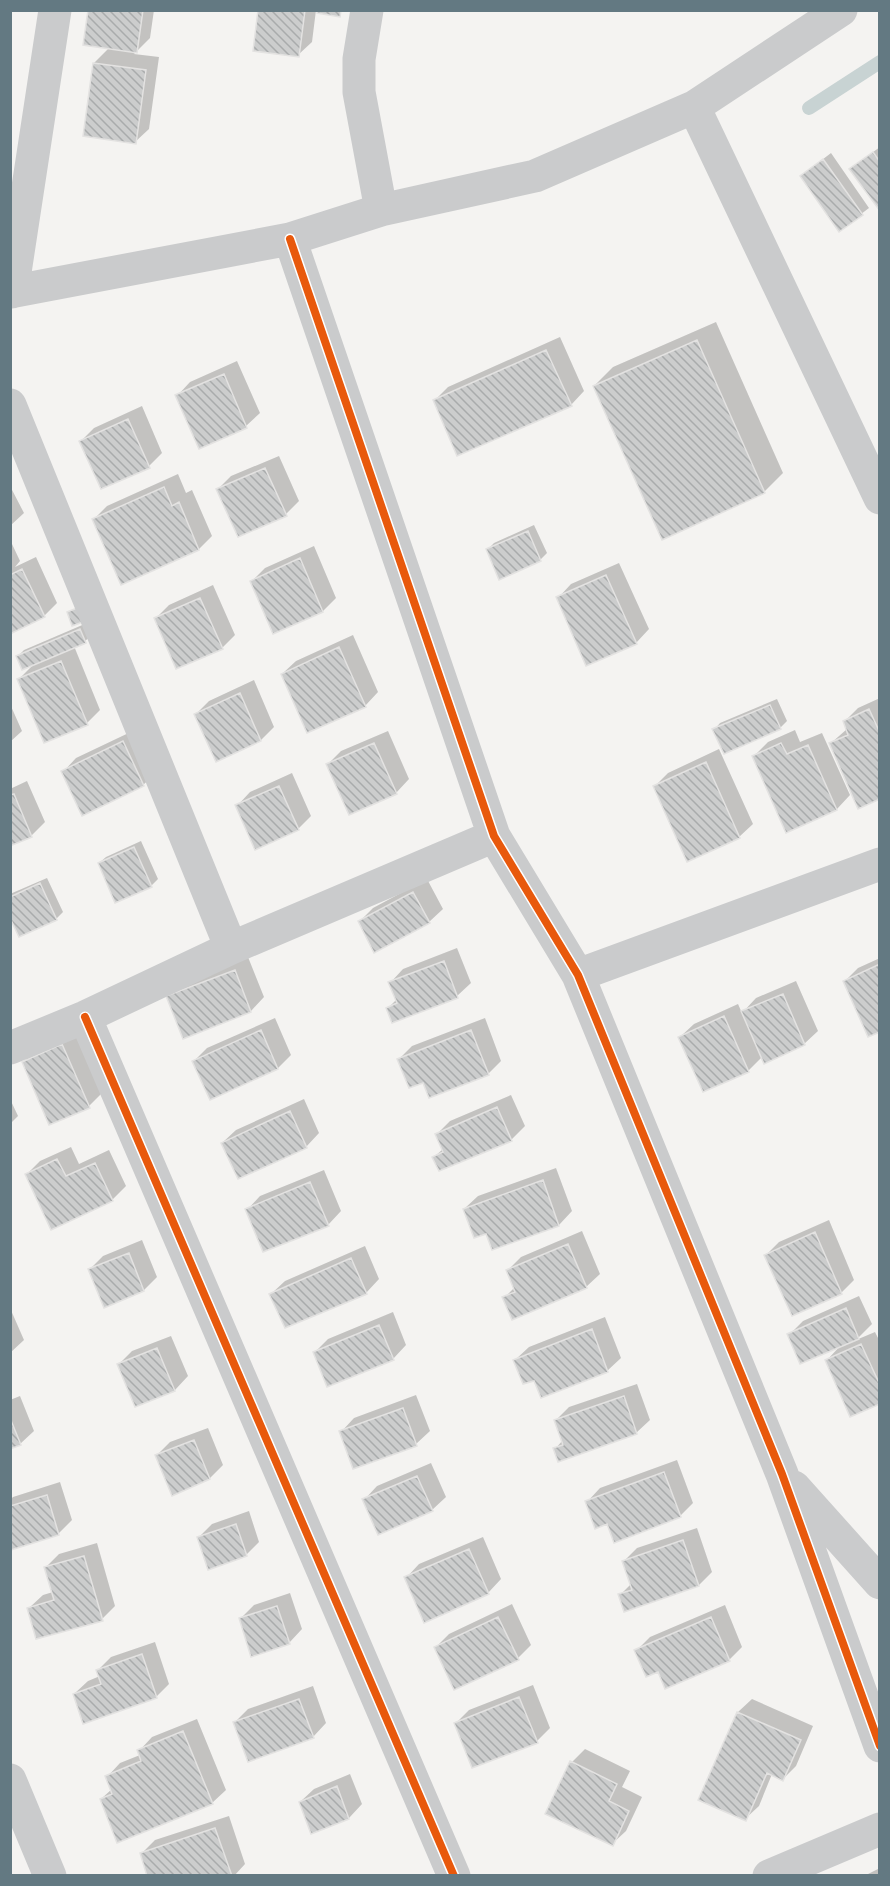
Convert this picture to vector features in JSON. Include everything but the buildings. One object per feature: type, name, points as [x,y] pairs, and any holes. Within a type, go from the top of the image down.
[{"type":"street","points":[[55,10],[11,292],[290,239],[381,210],[535,176],[694,107],[841,10]]},
{"type":"street","points":[[367,10],[359,59],[359,92],[381,210]]},
{"type":"street","points":[[694,107],[879,498]]},
{"type":"street","points":[[290,239],[494,836],[578,975],[782,1474],[879,1746]]},
{"type":"street","points":[[10,405],[231,948]]},
{"type":"street","points":[[14,1037],[85,1017],[231,948],[494,836]]},
{"type":"street","points":[[578,975],[879,864]]},
{"type":"street","points":[[85,1017],[454,1875]]},
{"type":"street","points":[[782,1474],[879,1583]]},
{"type":"street","points":[[10,1780],[50,1875]]},
{"type":"street","points":[[769,1875],[879,1829]]},
{"type":"waterway","points":[[809,108],[880,62]]},
{"type":"cycle path","points":[[290,239],[494,836],[578,975],[782,1474],[880,1746]]},
{"type":"cycle path","points":[[85,1017],[454,1876]]}]
